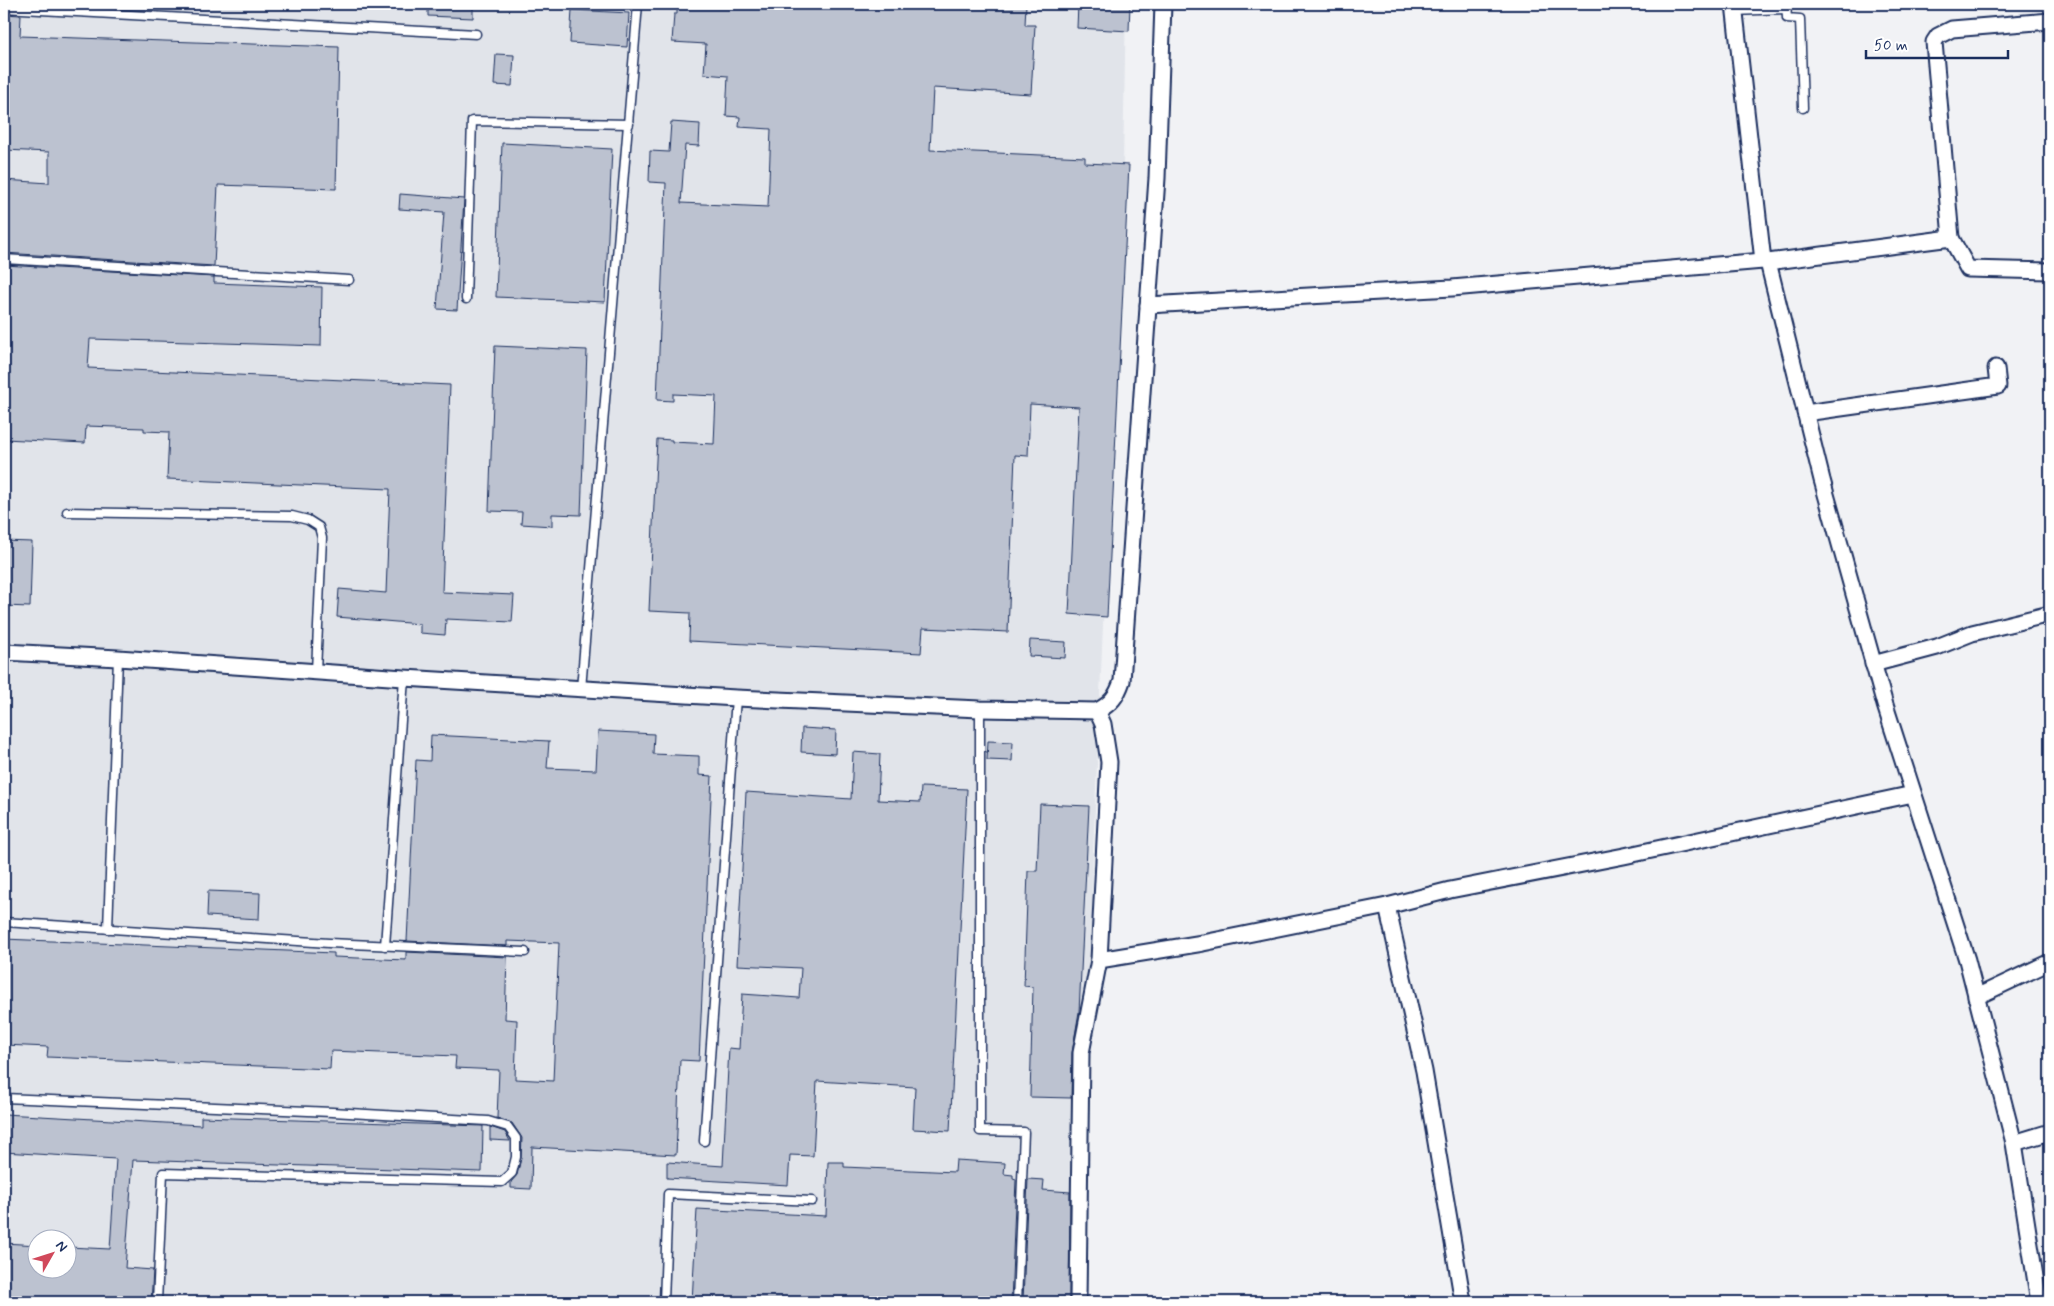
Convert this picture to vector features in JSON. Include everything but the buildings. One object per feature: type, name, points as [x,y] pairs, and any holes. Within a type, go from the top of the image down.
[{"type":"street","points":[[4,652],[736,698],[1097,711],[1107,706],[1114,700],[1122,681],[1156,178],[1163,4]]},
{"type":"street","points":[[1734,7],[1766,262],[1873,664],[1967,960],[2014,1143],[2042,1299]]},
{"type":"street","points":[[2050,21],[1952,29],[1938,36],[1934,42],[1951,238],[1968,269],[2050,271]]},
{"type":"street","points":[[1148,305],[1452,288],[1766,262],[1951,238]]},
{"type":"street","points":[[1805,413],[1998,386],[1996,368]]},
{"type":"street","points":[[1873,664],[1937,647],[1972,633],[2050,614]]},
{"type":"street","points":[[1078,1302],[1081,1053],[1099,960],[1108,762],[1103,724],[1097,711]]},
{"type":"street","points":[[1099,960],[1203,943],[1387,906],[1450,890],[1634,854],[1913,794]]},
{"type":"street","points":[[1387,906],[1424,1071],[1463,1302]]},
{"type":"street","points":[[1976,997],[2049,966]]},
{"type":"street","points":[[2014,1143],[2050,1132]]},
{"type":"lane","points":[[581,689],[638,4]]},
{"type":"lane","points":[[1734,7],[1787,6],[1787,18],[1800,19],[1803,108]]},
{"type":"lane","points":[[4,8],[476,34]]},
{"type":"lane","points":[[466,299],[472,121],[629,124]]},
{"type":"lane","points":[[4,259],[349,280]]},
{"type":"lane","points":[[67,512],[292,516],[308,520],[319,526],[322,538],[316,672]]},
{"type":"lane","points":[[108,929],[118,658]]},
{"type":"lane","points":[[386,946],[404,678]]},
{"type":"lane","points":[[704,1141],[736,698]]},
{"type":"lane","points":[[980,708],[980,1131],[1024,1132],[1017,1302]]},
{"type":"lane","points":[[4,922],[386,946],[526,952]]},
{"type":"lane","points":[[4,1098],[332,1112],[488,1121],[508,1127],[516,1138],[516,1157],[512,1173],[502,1182],[164,1173],[157,1302]]},
{"type":"lane","points":[[664,1302],[668,1194],[812,1201]]},
{"type":"shaded area","points":[[4,4],[1126,4],[1123,165],[1093,856],[1084,1302],[4,1302]]}]
